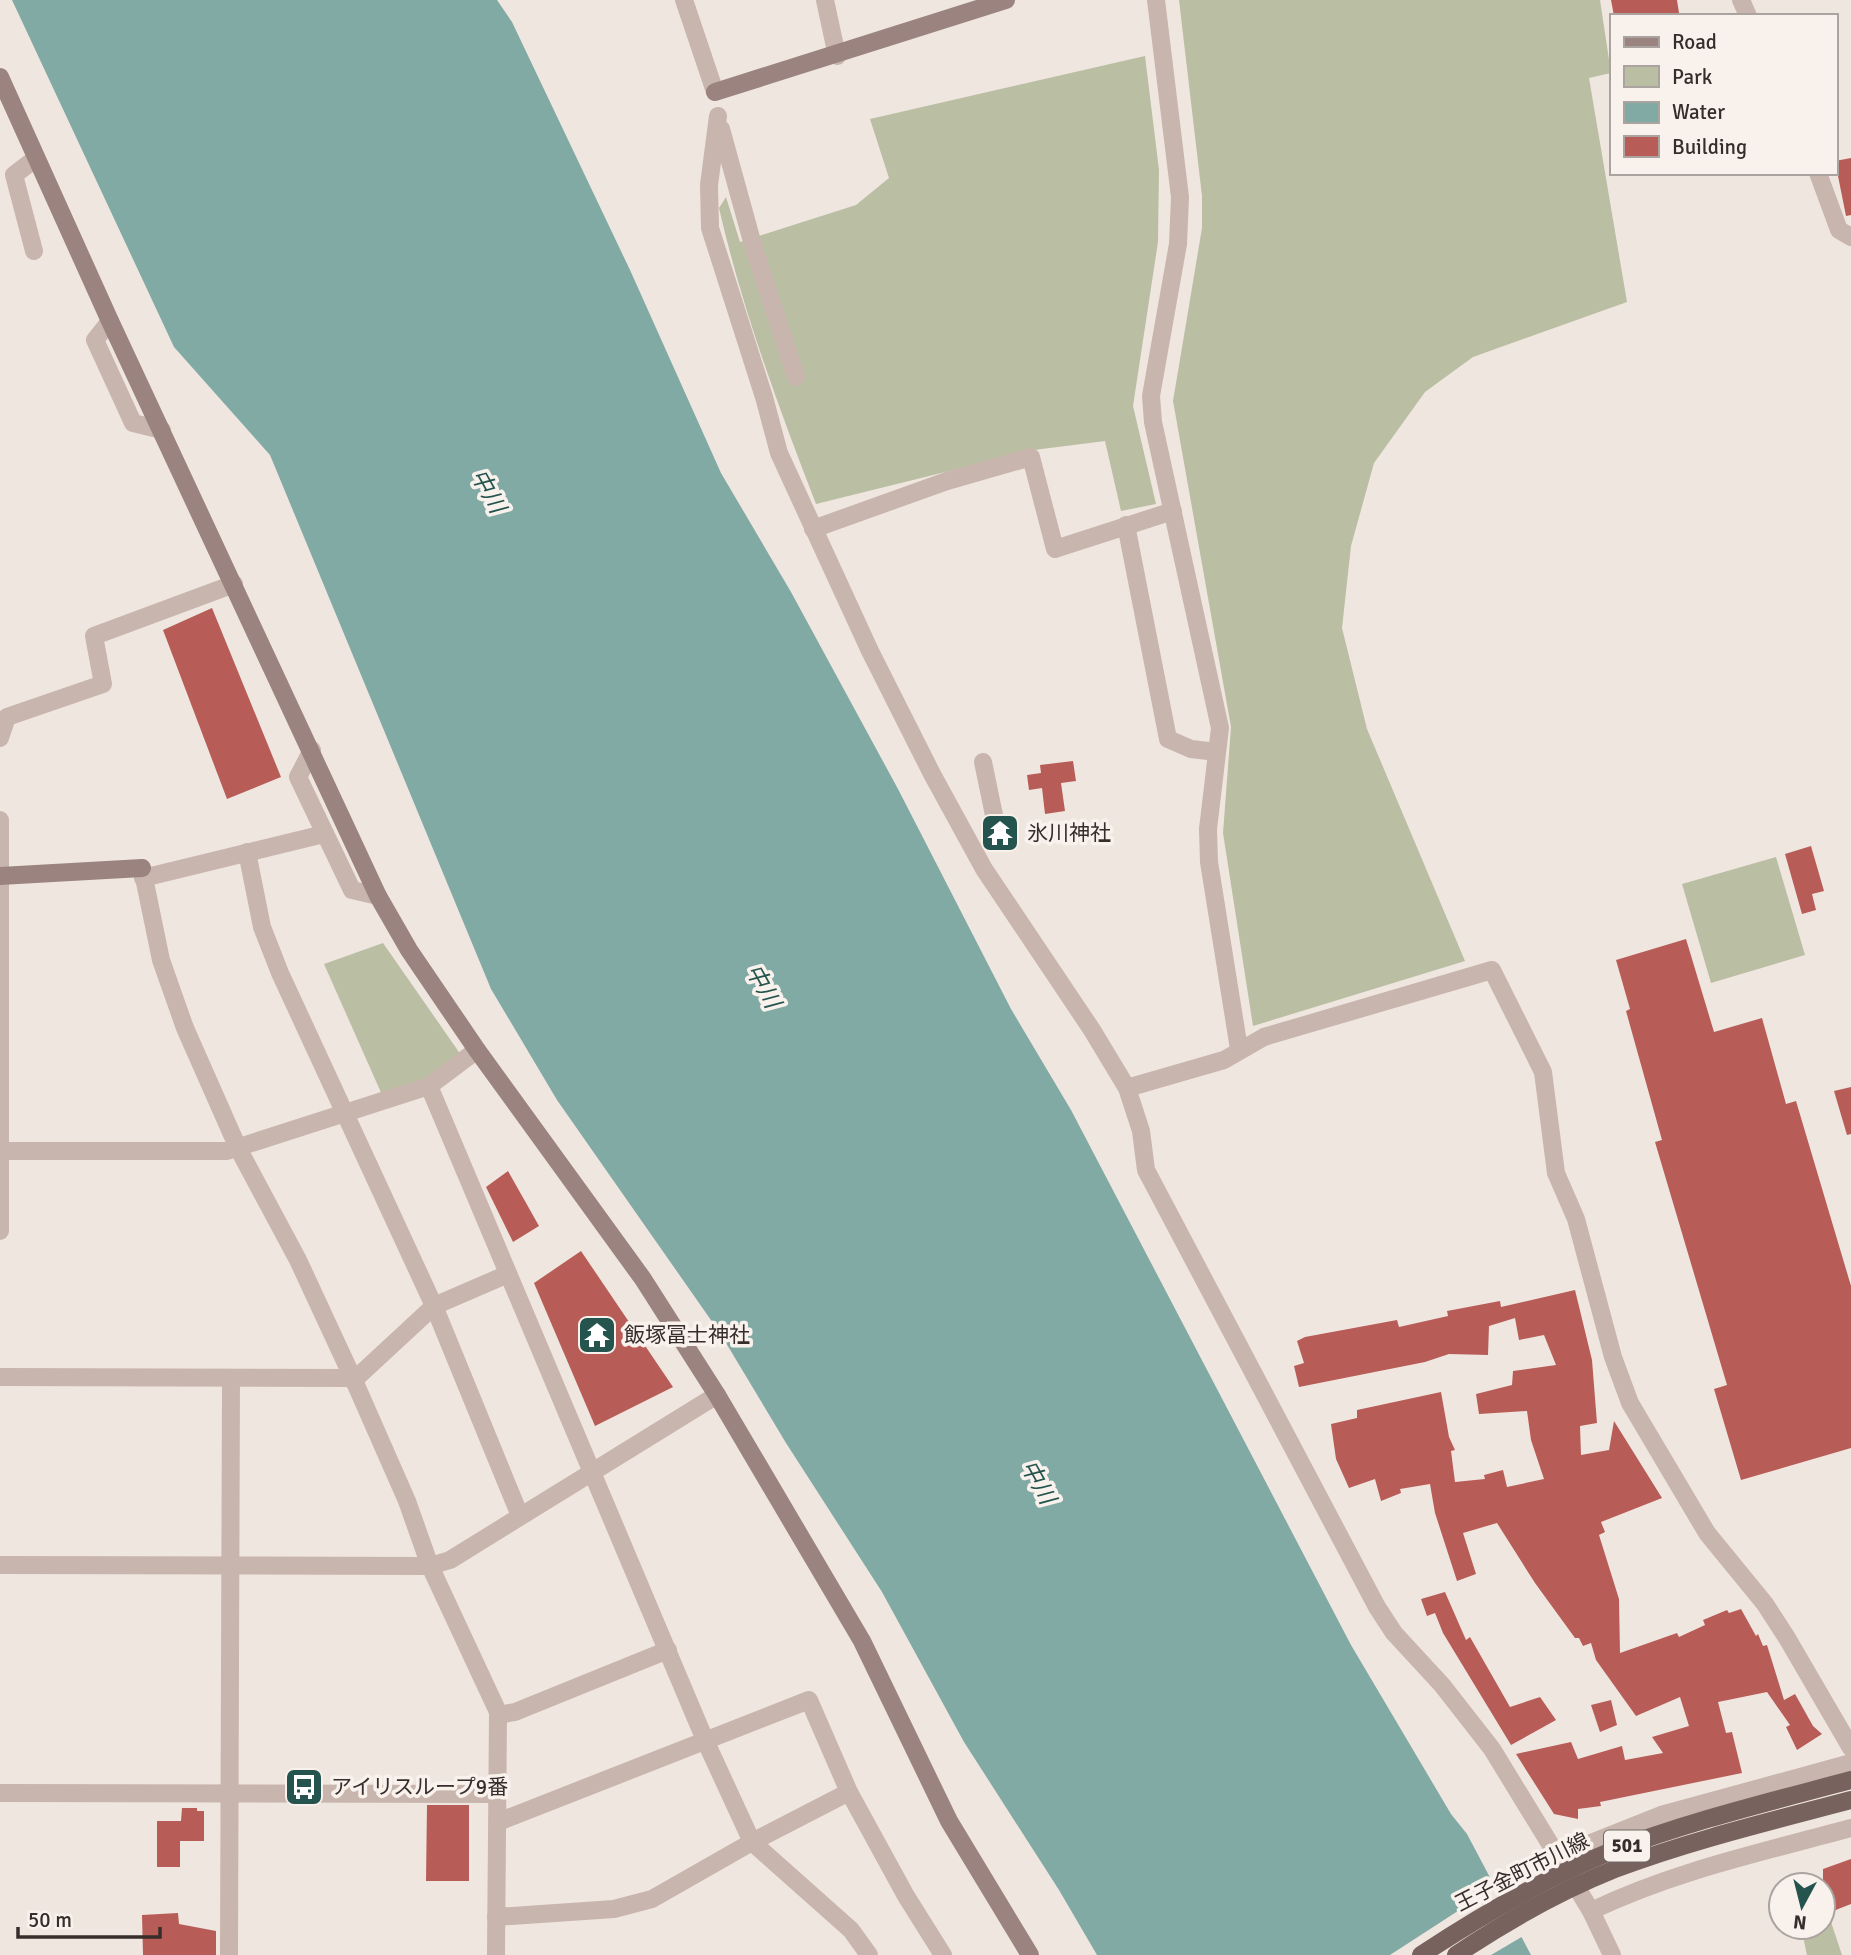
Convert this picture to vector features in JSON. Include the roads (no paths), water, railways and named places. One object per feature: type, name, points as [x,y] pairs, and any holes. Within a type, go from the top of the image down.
[{"type":"main road","name":"王子金町市川線","points":[[1421,1955],[1523,1892],[1606,1854],[1681,1827],[1851,1780]]},
{"type":"main road","name":"王子金町市川線","points":[[1456,1955],[1539,1905],[1614,1870],[1688,1845],[1851,1800]]},
{"type":"street","points":[[684,0],[715,92],[837,56],[1006,0]]},
{"type":"street","points":[[825,0],[837,56]]},
{"type":"street","points":[[1156,0],[1180,197],[1178,244],[1151,396],[1153,422],[1220,728],[1208,828],[1209,862],[1239,1049]]},
{"type":"street","points":[[0,77],[35,159],[378,896],[409,950],[477,1050],[643,1279],[717,1395],[862,1641],[949,1821],[1030,1955]]},
{"type":"street","points":[[796,377],[727,157],[719,116],[709,186],[708,213],[714,248],[764,397],[779,453],[906,724],[984,869],[1092,1030],[1127,1088],[1141,1131],[1146,1170],[1365,1586],[1394,1633],[1442,1685],[1492,1749],[1591,1910],[1612,1955]]},
{"type":"street","points":[[34,251],[14,175],[35,159]]},
{"type":"street","points":[[1819,175],[1839,230],[1851,237]]},
{"type":"street","points":[[813,530],[873,506],[1031,457],[1055,549],[1173,511]]},
{"type":"street","points":[[1126,525],[1168,738],[1191,749],[1217,752]]},
{"type":"street","points":[[0,738],[7,717],[103,684],[94,636],[234,584]]},
{"type":"street","points":[[312,750],[298,777],[352,890],[378,896]]},
{"type":"street","points":[[982,762],[995,820]]},
{"type":"street","points":[[0,820],[0,1231]]},
{"type":"street","points":[[0,876],[143,873],[324,834]]},
{"type":"street","points":[[247,852],[262,928],[280,974],[434,1306],[520,1516]]},
{"type":"street","points":[[143,873],[161,960],[185,1028],[238,1148],[298,1261],[353,1380],[407,1501],[430,1566],[498,1715],[496,1955]]},
{"type":"street","points":[[1127,1088],[1224,1060],[1264,1037],[1492,970],[1543,1072],[1556,1173],[1576,1219],[1613,1357],[1630,1403],[1707,1533],[1765,1604],[1787,1638],[1851,1748]]},
{"type":"street","points":[[0,1151],[238,1148],[429,1086],[477,1050]]},
{"type":"street","points":[[429,1086],[705,1740],[752,1842],[851,1930],[870,1955]]},
{"type":"street","points":[[0,1377],[353,1380],[434,1306],[508,1274]]},
{"type":"street","points":[[229,1955],[231,1378]]},
{"type":"street","points":[[0,1564],[430,1566],[450,1559],[717,1395]]},
{"type":"street","points":[[498,1715],[515,1712],[668,1650]]},
{"type":"street","points":[[498,1822],[809,1700],[849,1792],[906,1896],[943,1955]]},
{"type":"street","points":[[1558,1856],[1661,1815],[1851,1763]]},
{"type":"street","points":[[496,1917],[626,1907],[652,1899],[752,1842],[849,1792]]},
{"type":"street","points":[[0,1793],[498,1794]]},
{"type":"street","points":[[1591,1910],[1630,1892],[1695,1870],[1851,1828]]},
{"type":"water","name":"中川","points":[[12,0],[497,0],[512,22],[630,270],[721,473],[791,592],[898,789],[1011,1009],[1071,1110],[1351,1645],[1451,1814],[1467,1834],[1531,1955],[1097,1955],[1059,1890],[964,1742],[882,1592],[786,1443],[720,1333],[557,1100],[491,989],[270,455],[174,347]]},
{"type":"place","name":"氷川神社","points":[[1000,833]]},
{"type":"place","name":"飯塚冨士神社","points":[[597,1335]]},
{"type":"place","name":"アイリスループ9番","points":[[304,1787]]}]
